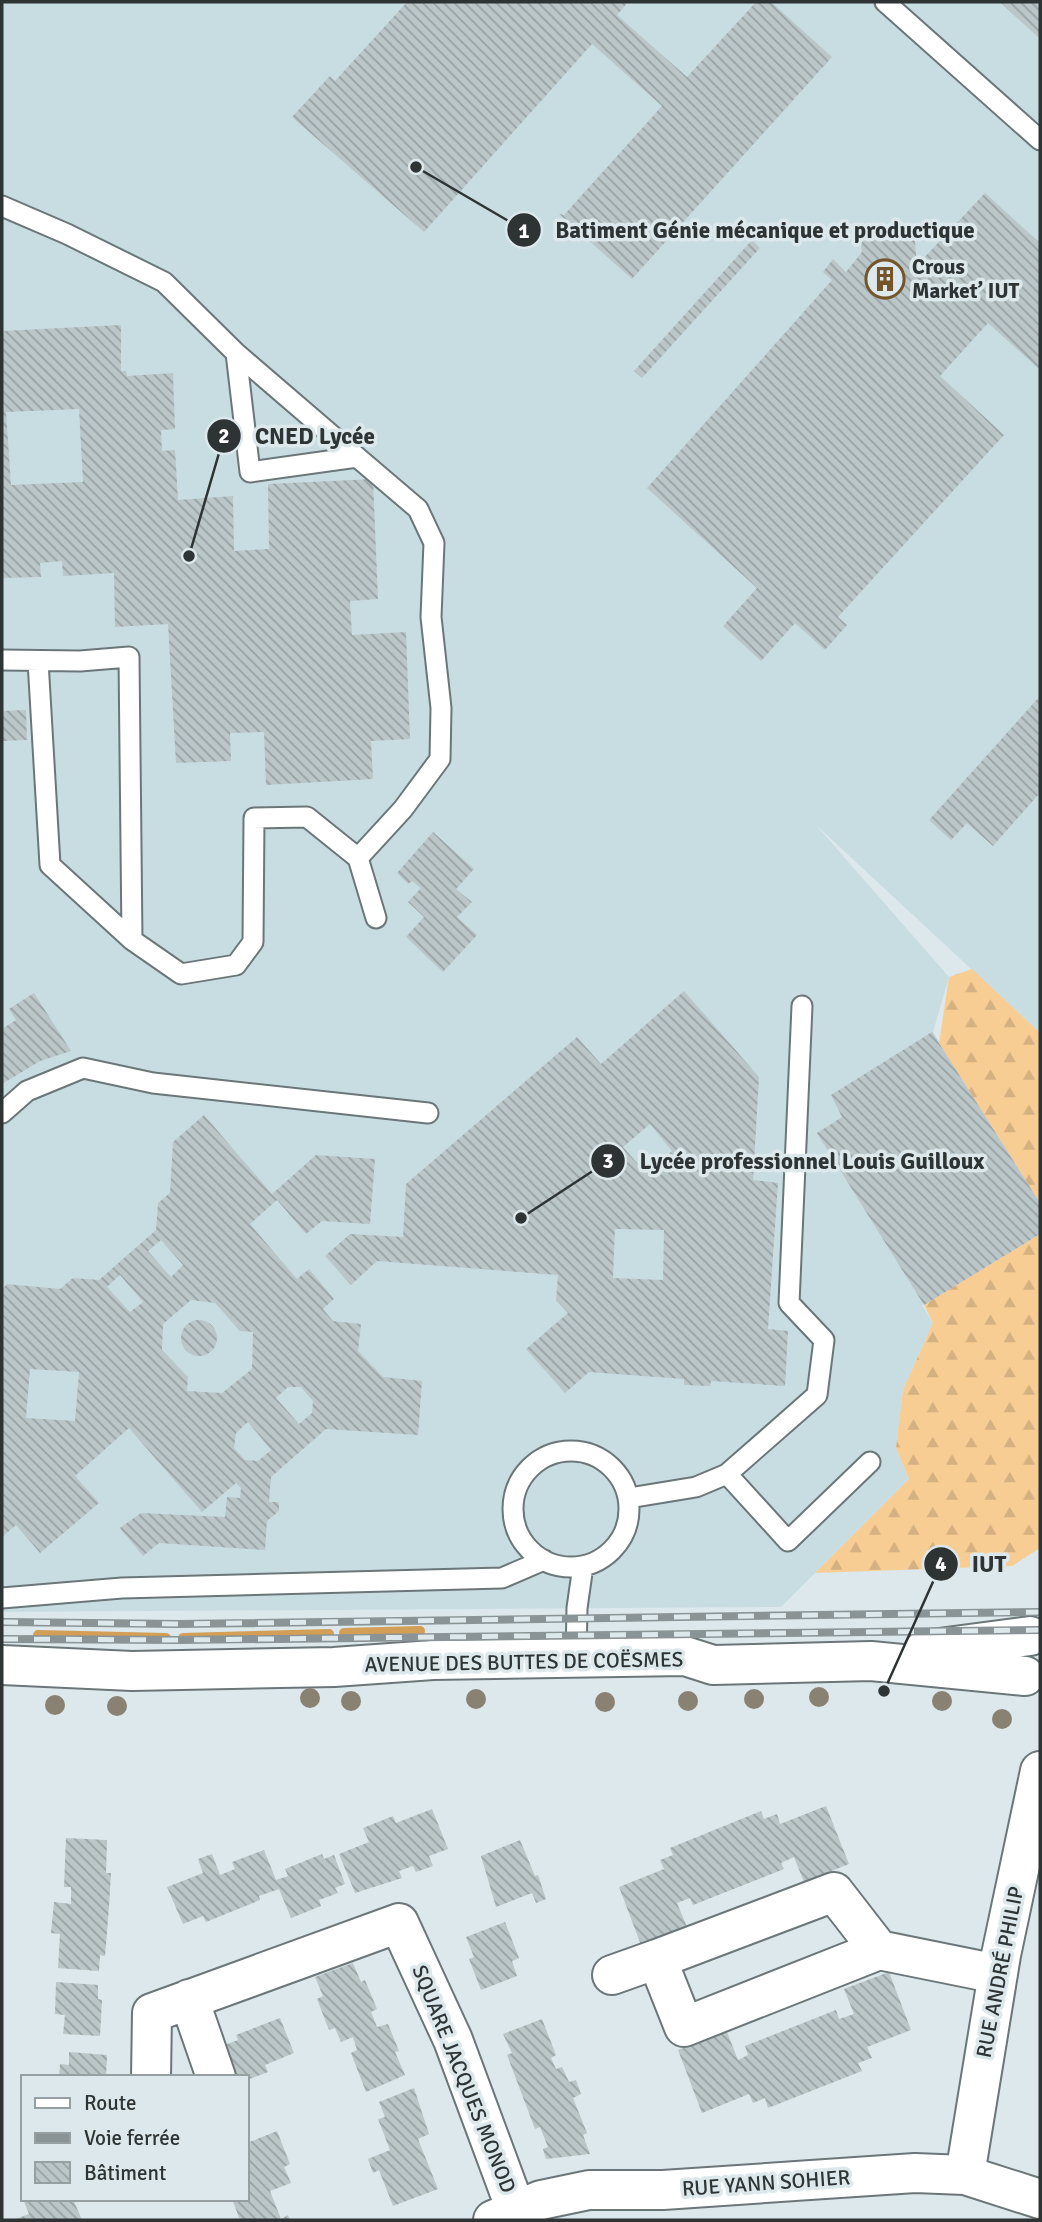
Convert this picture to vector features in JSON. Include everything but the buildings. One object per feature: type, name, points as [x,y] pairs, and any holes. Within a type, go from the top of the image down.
[{"type":"street","name":"AVENUE DES BUTTES DE COËSMES","points":[[871,1661],[903,1652],[977,1645],[1035,1630]]},
{"type":"street","points":[[1032,1685],[1023,1654],[1035,1630]]},
{"type":"street","name":"AVENUE DES BUTTES DE COËSMES","points":[[2,1665],[132,1671],[334,1667],[422,1661],[685,1656],[713,1665],[871,1661],[1032,1685]]},
{"type":"street","name":"AVENUE DES BUTTES DE COËSMES","points":[[334,1667],[400,1682],[433,1684],[648,1683],[686,1681],[713,1665]]},
{"type":"street","name":"RUE ANDRÉ PHILIP","points":[[965,2175],[998,1974],[1040,1771]]},
{"type":"street","points":[[612,1975],[834,1892],[880,1950]]},
{"type":"street","name":"SQUARE JACQUES MONOD","points":[[150,2075],[152,2013],[399,1923],[453,2040],[504,2215]]},
{"type":"street","points":[[657,1959],[684,2027],[880,1950],[998,1974]]},
{"type":"street","points":[[189,1999],[215,2075]]},
{"type":"street","name":"RUE YANN SOHIER","points":[[504,2215],[541,2200],[589,2190],[665,2205],[915,2172],[965,2175],[1040,2199]]},
{"type":"lane","points":[[885,2],[1040,140]]},
{"type":"lane","points":[[2,206],[67,234],[164,282],[236,353],[418,509],[434,543],[431,617],[441,708],[440,759],[403,809],[358,858]]},
{"type":"lane","points":[[236,353],[250,472],[357,457]]},
{"type":"lane","points":[[2,660],[129,657],[132,940]]},
{"type":"lane","points":[[38,661],[50,865],[132,940],[181,974],[236,965],[253,942],[254,818],[307,817],[358,858],[376,918]]},
{"type":"lane","points":[[629,1498],[696,1487],[727,1474],[817,1395],[824,1340],[789,1303],[802,1006]]},
{"type":"lane","points":[[2,1114],[27,1091],[83,1068],[153,1083],[428,1113]]},
{"type":"lane","points":[[563,1451],[581,1451],[600,1458],[615,1471],[629,1498],[628,1524],[619,1542],[602,1558],[583,1566],[566,1567],[544,1560],[528,1548],[518,1531],[514,1516],[514,1496],[522,1479],[535,1463],[563,1451]]},
{"type":"lane","points":[[727,1474],[789,1542],[870,1462]]},
{"type":"lane","points":[[2,1598],[122,1588],[502,1578],[544,1560]]},
{"type":"lane","points":[[576,1659],[577,1608],[583,1566]]},
{"type":"shaded area","points":[[1040,2],[1040,1033],[816,825],[949,977],[933,1032],[1040,1203],[1040,1234],[922,1305],[933,1323],[903,1390],[896,1448],[909,1479],[781,1607],[2,1612],[2,4]]},
{"type":"green space","points":[[972,969],[1040,1033],[1040,1203],[939,1043],[949,977]]},
{"type":"green space","points":[[1040,1234],[1040,1548],[1012,1566],[815,1573],[909,1479],[896,1448],[903,1390],[933,1323],[922,1301],[925,1304]]},
{"type":"waterway","points":[[344,1633],[420,1631]]},
{"type":"waterway","points":[[183,1638],[329,1634]]},
{"type":"waterway","points":[[38,1635],[166,1638]]},
{"type":"railway","points":[[2,1622],[178,1624],[1040,1612]]},
{"type":"railway","points":[[2,1639],[180,1640],[1040,1630]]},
{"type":"place","name":"Batiment Génie mécanique et productique","points":[[416,167]]},
{"type":"place","name":"Crous Market’ IUT","points":[[885,279]]},
{"type":"place","name":"CNED Lycée","points":[[189,556]]},
{"type":"place","name":"Lycée professionnel Louis Guilloux","points":[[521,1218]]},
{"type":"place","name":"IUT","points":[[884,1691]]}]
